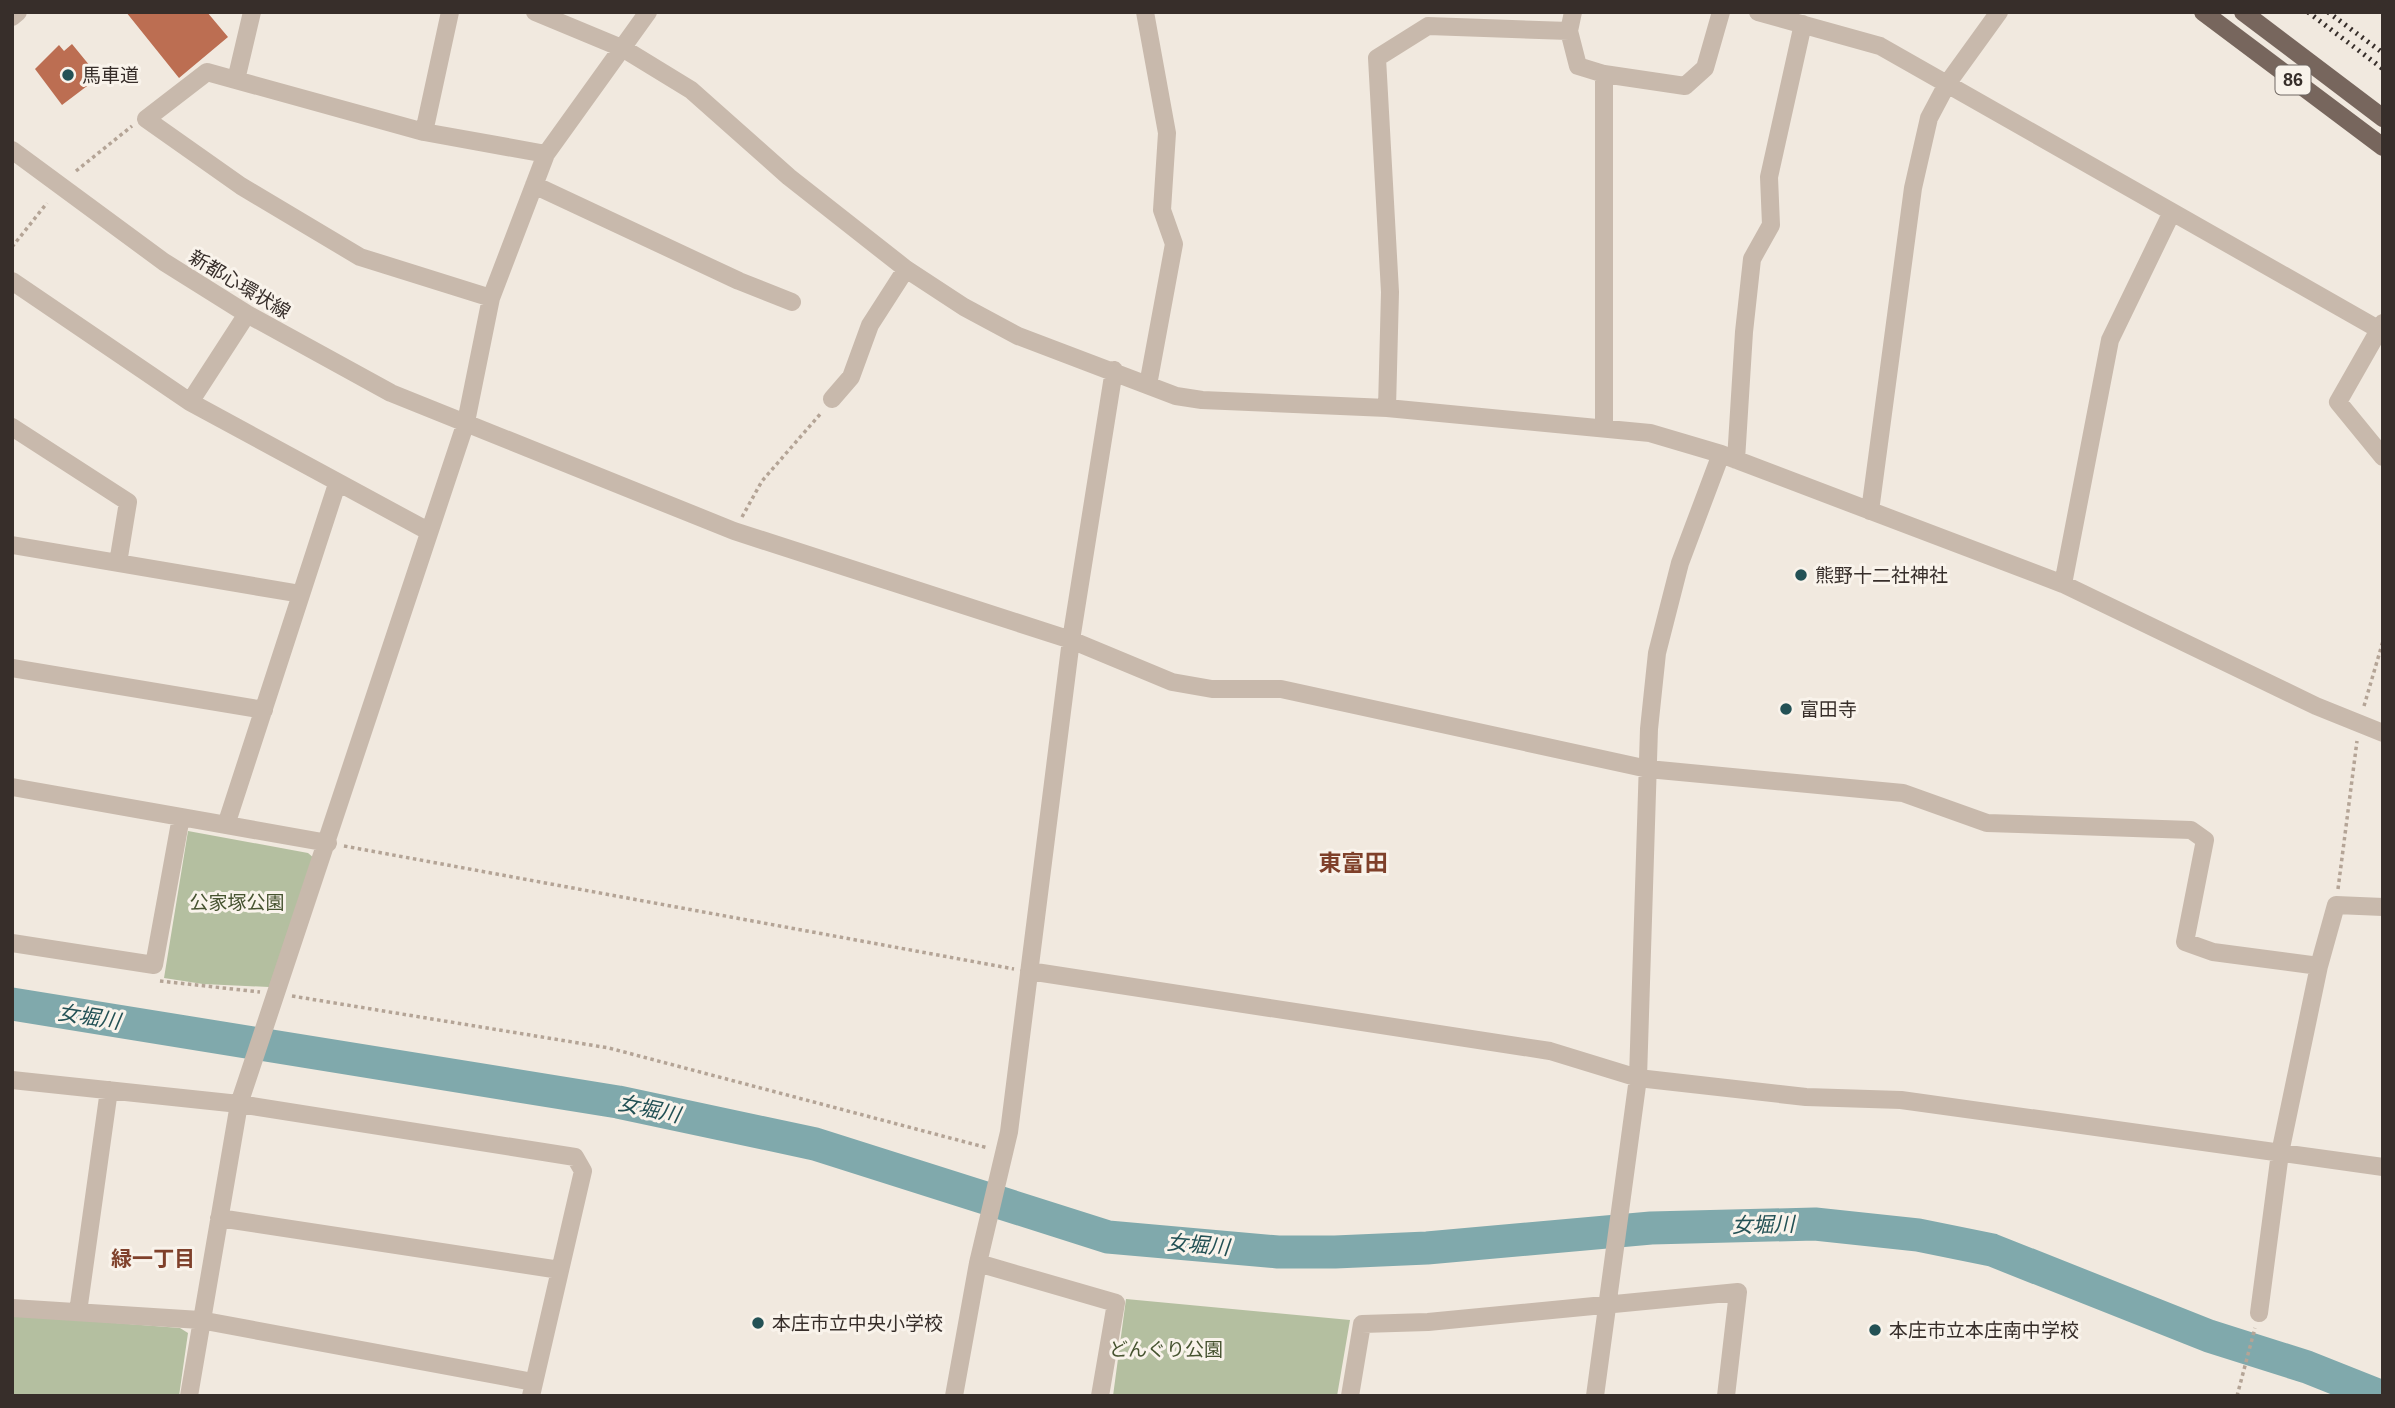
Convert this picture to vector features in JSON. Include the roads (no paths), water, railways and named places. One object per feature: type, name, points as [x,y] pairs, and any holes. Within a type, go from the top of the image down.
[{"type":"main road","name":"86","points":[[2203,12],[2383,147]]},
{"type":"main road","name":"86","points":[[2243,12],[2383,118]]},
{"type":"street","points":[[12,18],[19,12]]},
{"type":"street","points":[[236,80],[252,12]]},
{"type":"street","points":[[424,132],[450,12]]},
{"type":"street","points":[[535,12],[624,49],[691,90],[789,177],[906,269],[964,307],[1018,336],[1177,396],[1202,400],[1387,408],[1650,433],[1729,457],[2063,584],[2187,646],[2359,725],[2383,733]]},
{"type":"street","points":[[189,1396],[239,1104],[466,422],[491,298],[546,154],[648,12]]},
{"type":"street","points":[[1146,12],[1167,133],[1162,210],[1174,244],[1148,385]]},
{"type":"street","points":[[1573,12],[1569,31],[1578,66],[1604,74],[1685,86],[1705,68],[1721,12]]},
{"type":"street","points":[[1758,12],[1880,46],[2171,214],[2381,326],[2338,402],[2383,457]]},
{"type":"street","points":[[1870,511],[1913,188],[1928,118],[1947,84],[1999,12]]},
{"type":"street","points":[[1595,1396],[1608,1282],[1638,1078],[1648,769],[1657,653],[1680,563],[1729,457],[1752,259],[1771,225],[1769,177],[1803,24]]},
{"type":"street","points":[[1387,408],[1390,292],[1377,58],[1428,26],[1569,31]]},
{"type":"street","points":[[491,298],[360,257],[241,186],[146,119],[207,72],[424,132],[546,154]]},
{"type":"street","points":[[1604,74],[1604,428]]},
{"type":"street","name":"新都心環状線","points":[[12,150],[164,262],[247,314],[391,393],[734,531],[1070,640],[1172,682],[1212,689],[1281,689],[1648,769],[1903,793],[1987,823],[2191,830],[2205,840],[2185,942],[2213,952],[2319,966]]},
{"type":"street","points":[[534,185],[739,281],[792,302]]},
{"type":"street","points":[[2063,584],[2110,340],[2171,214]]},
{"type":"street","points":[[832,399],[851,377],[870,325],[906,269]]},
{"type":"street","points":[[12,281],[190,402],[428,531]]},
{"type":"street","points":[[190,402],[247,314]]},
{"type":"street","points":[[954,1396],[978,1263],[1004,1152],[1070,640],[1114,370]]},
{"type":"street","points":[[12,427],[128,502],[118,563]]},
{"type":"street","points":[[226,825],[337,484]]},
{"type":"street","points":[[12,545],[301,594]]},
{"type":"street","points":[[12,668],[264,710]]},
{"type":"street","points":[[12,787],[328,843]]},
{"type":"street","points":[[12,943],[154,965],[181,817]]},
{"type":"street","points":[[2259,1313],[2280,1153],[2319,966],[2336,905],[2383,907]]},
{"type":"street","points":[[1029,971],[1549,1051],[1638,1078],[1806,1097],[1901,1100],[2383,1167]]},
{"type":"street","points":[[12,1080],[239,1104],[575,1157],[583,1171],[532,1389],[200,1320],[12,1308]]},
{"type":"street","points":[[78,1312],[109,1090]]},
{"type":"street","points":[[219,1218],[560,1270]]},
{"type":"street","points":[[978,1263],[1070,1287],[1116,1303],[1100,1396]]},
{"type":"street","points":[[1350,1396],[1362,1324],[1428,1322],[1738,1292],[1726,1396]]},
{"type":"waterway","name":"女堀川","points":[[12,1004],[618,1102],[815,1144],[1108,1237],[1278,1252],[1335,1252],[1427,1248],[1651,1228],[1815,1224],[1918,1235],[1992,1250],[2209,1336],[2307,1367],[2380,1396]]},
{"type":"railway","points":[[2308,12],[2383,69]]},
{"type":"railway","points":[[2328,12],[2383,53]]},
{"type":"place","name":"馬車道","points":[[68,75]]},
{"type":"place","name":"熊野十二社神社","points":[[1801,575]]},
{"type":"place","name":"富田寺","points":[[1786,709]]},
{"type":"place","name":"本庄市立中央小学校","points":[[758,1323]]},
{"type":"place","name":"本庄市立本庄南中学校","points":[[1875,1330]]},
{"type":"district","name":"東富田","points":[[1353,863]]},
{"type":"district","name":"緑一丁目","points":[[153,1259]]},
{"type":"park label","name":"公家塚公園","points":[[237,902]]},
{"type":"park label","name":"どんぐり公園","points":[[1166,1349]]}]
